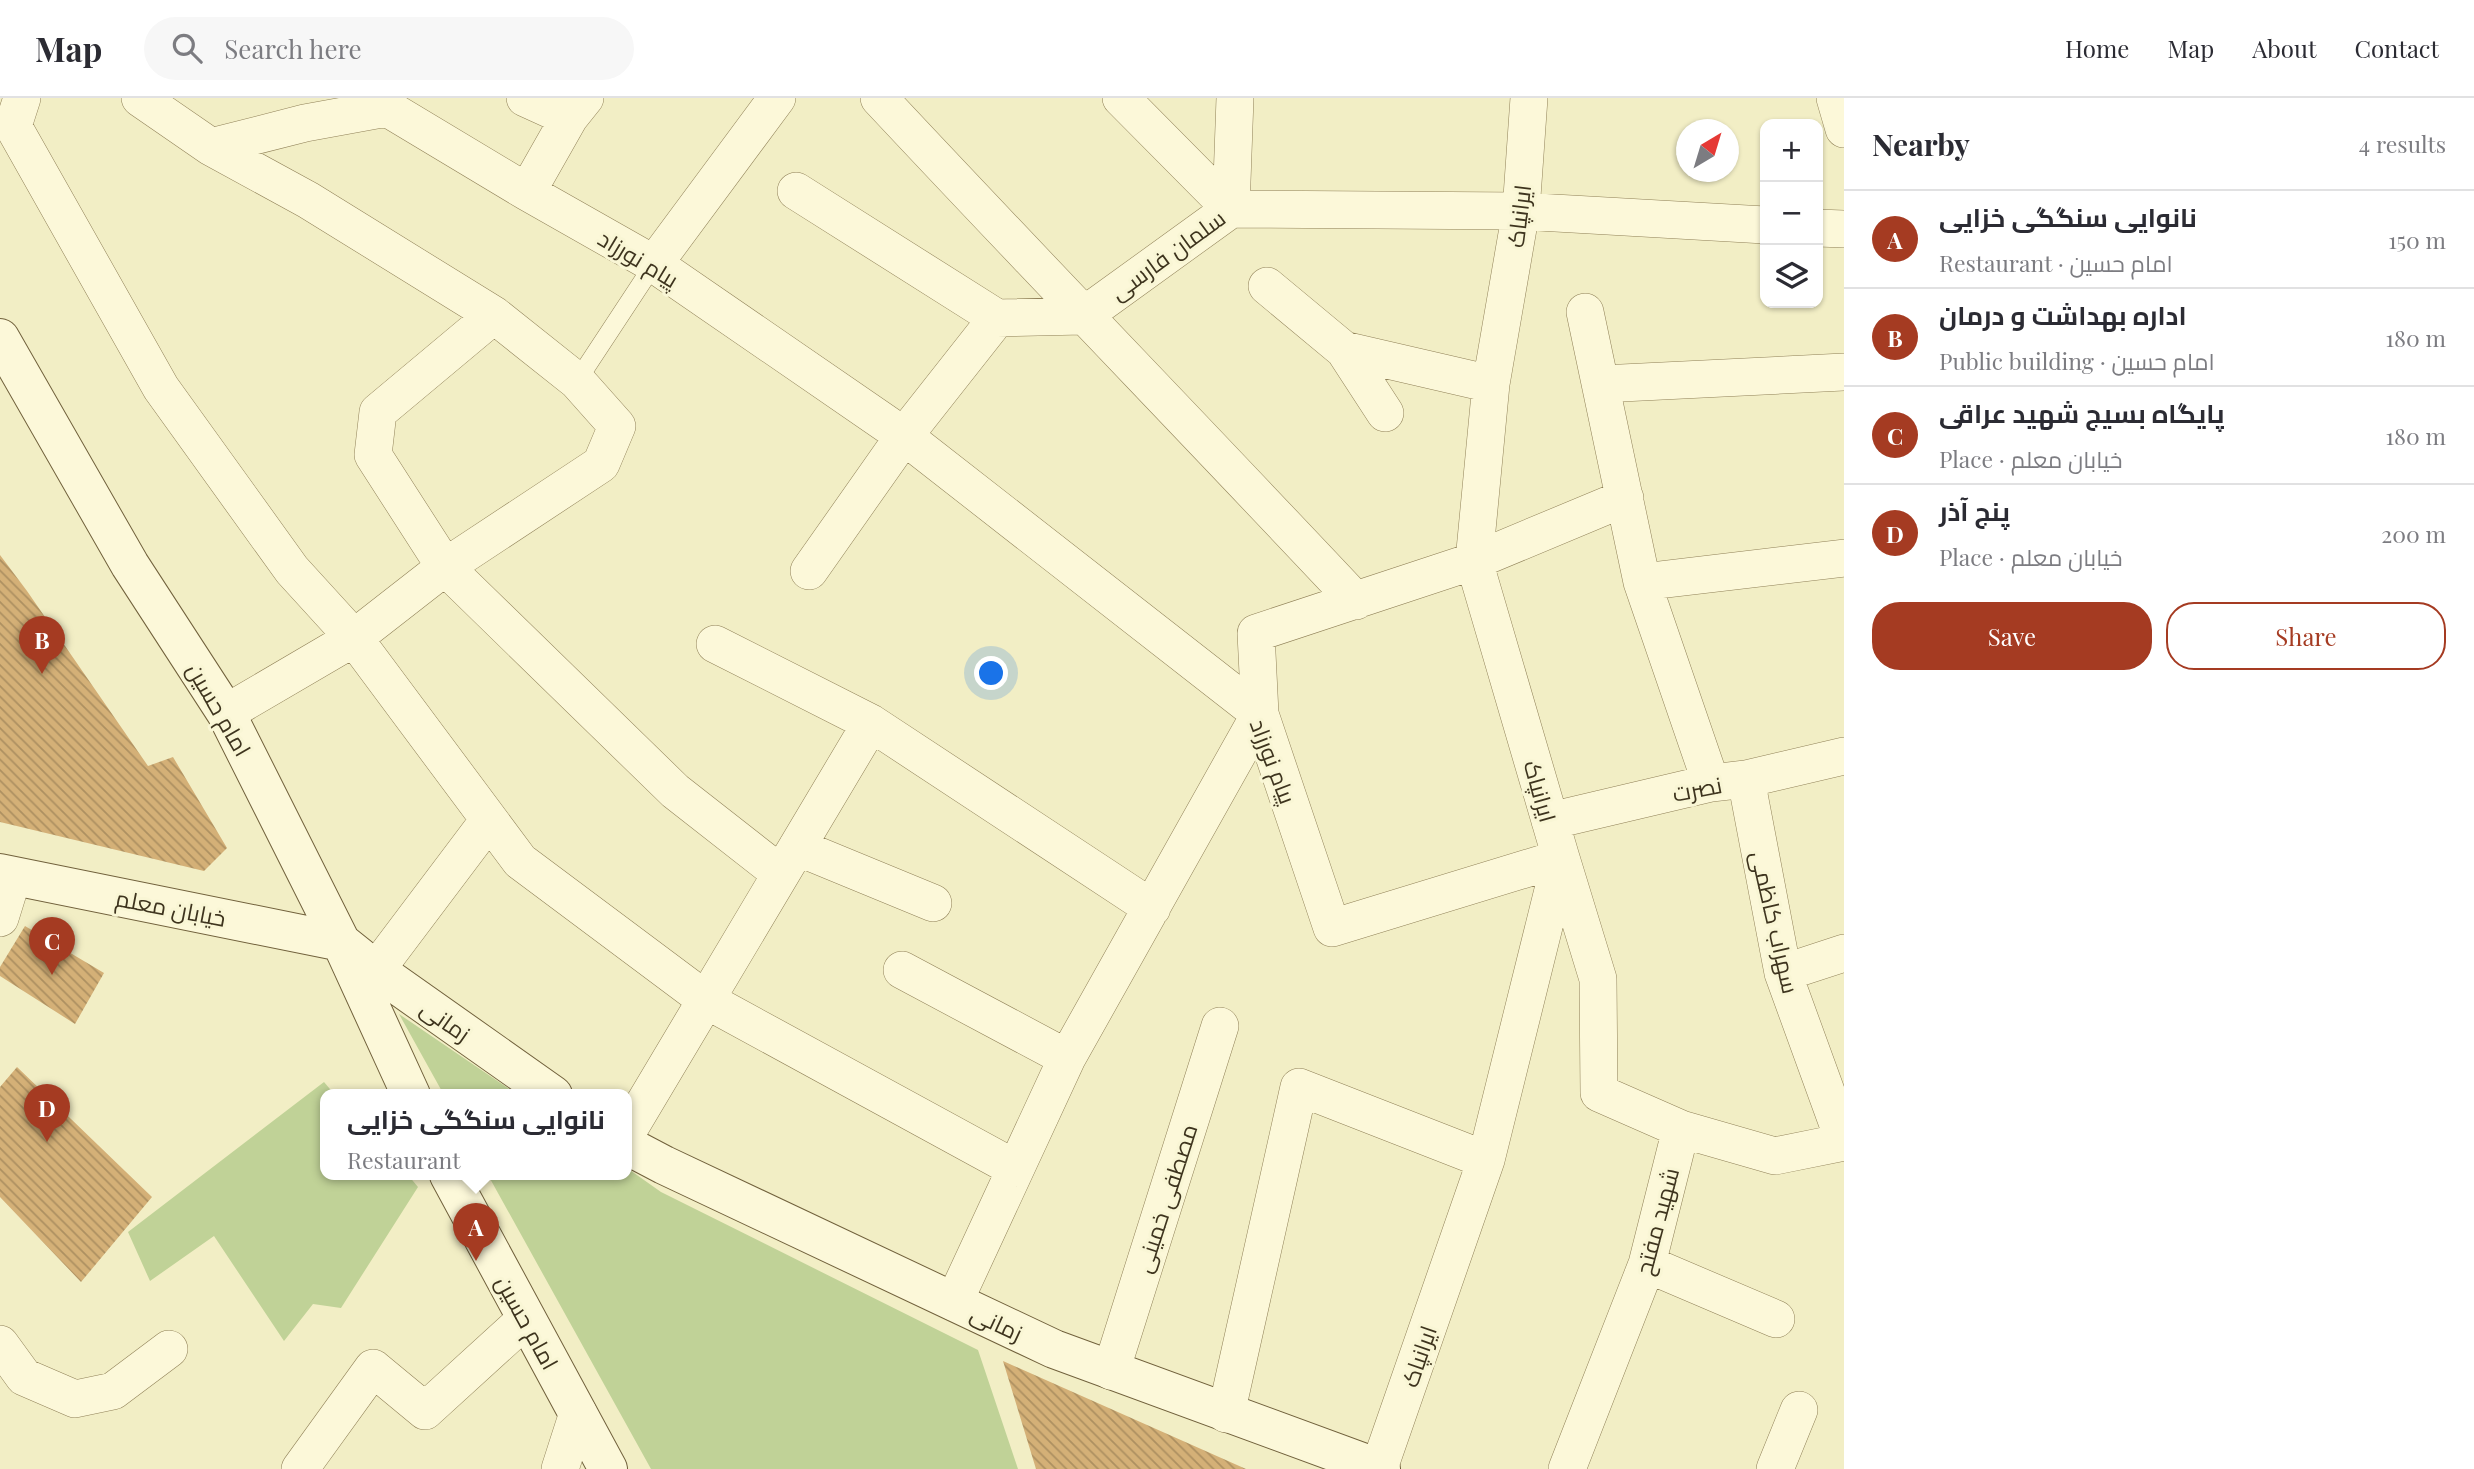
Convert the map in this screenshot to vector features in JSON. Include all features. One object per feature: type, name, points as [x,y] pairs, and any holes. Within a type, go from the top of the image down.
[{"type":"street","points":[[0,100],[5,98]]},
{"type":"street","points":[[22,98],[13,126],[161,388],[292,570],[354,638],[520,861],[706,1000],[1014,1168]]},
{"type":"street","points":[[140,98],[211,147],[308,200],[494,315],[577,381],[617,426],[601,464],[445,567],[354,638],[226,713]]},
{"type":"street","points":[[525,98],[577,108],[527,192]]},
{"type":"street","points":[[654,264],[777,98]]},
{"type":"street","points":[[879,98],[1356,601]]},
{"type":"street","points":[[1121,98],[1231,209],[1521,211],[1760,225]]},
{"type":"street","name":"سلمان فارسی","points":[[1083,316],[1231,209],[1235,98]]},
{"type":"street","name":"ایرانپاک","points":[[1380,1469],[1486,1160],[1561,858],[1474,561],[1491,384],[1521,211],[1529,98]]},
{"type":"street","points":[[1835,98],[1844,129]]},
{"type":"street","points":[[211,147],[376,103]]},
{"type":"street","name":"پیام نورزاد","points":[[376,103],[654,264],[904,436],[1260,714],[1332,928],[1561,858]]},
{"type":"street","points":[[796,191],[997,318],[1083,316]]},
{"type":"street","points":[[1823,228],[1844,229]]},
{"type":"street","points":[[1267,286],[1344,350],[1385,412]]},
{"type":"street","name":"سهراب کاظمی","points":[[1585,312],[1642,582],[1729,781],[1783,973],[1844,1141]]},
{"type":"street","points":[[494,315],[378,412],[373,455],[445,567],[674,791],[789,860],[933,903]]},
{"type":"street","points":[[809,571],[904,436],[997,318]]},
{"type":"street","name":"امام حسین","points":[[0,338],[130,565],[226,713],[341,942],[408,1089]]},
{"type":"street","points":[[1344,350],[1491,384]]},
{"type":"street","points":[[1601,384],[1844,372]]},
{"type":"street","points":[[954,1301],[1067,1058],[1260,714],[1256,633],[1474,561],[1625,498]]},
{"type":"street","points":[[1642,582],[1844,558]]},
{"type":"street","points":[[715,644],[871,723],[1152,908]]},
{"type":"street","points":[[632,1124],[871,723]]},
{"type":"street","name":"نصرت","points":[[1550,821],[1844,756]]},
{"type":"street","points":[[376,971],[489,820]]},
{"type":"street","points":[[1561,858],[1598,979],[1599,1093],[1681,1129],[1775,1156],[1844,1141]]},
{"type":"street","points":[[0,918],[6,874]]},
{"type":"street","name":"خیابان معلم","points":[[6,874],[341,942]]},
{"type":"street","name":"زمانی","points":[[341,942],[376,971],[544,1089]]},
{"type":"street","points":[[1783,973],[1844,953]]},
{"type":"street","points":[[902,970],[1067,1058]]},
{"type":"street","name":"مصطفی خمینی","points":[[1111,1371],[1220,1026]]},
{"type":"street","points":[[1226,1414],[1298,1087],[1486,1160]]},
{"type":"street","name":"شهید مفتح","points":[[1567,1469],[1647,1264],[1681,1129]]},
{"type":"street","name":"زمانی","points":[[632,1148],[1055,1349],[1380,1469]]},
{"type":"street","name":"امام حسین","points":[[452,1180],[608,1469]]},
{"type":"street","points":[[1647,1264],[1776,1319]]},
{"type":"street","points":[[300,1469],[373,1368],[425,1411],[526,1319]]},
{"type":"street","points":[[0,1344],[24,1377],[75,1399],[113,1391],[169,1349]]},
{"type":"street","points":[[1775,1469],[1799,1410]]},
{"type":"street","points":[[560,1469],[578,1413]]},
{"type":"lane","points":[[577,381],[654,264]]},
{"type":"green space","points":[[399,1014],[509,1089],[441,1089]]},
{"type":"green space","points":[[324,1082],[330,1089],[320,1089],[320,1180],[412,1180],[418,1187],[341,1308],[313,1304],[284,1341],[214,1236],[150,1281],[128,1232]]},
{"type":"green space","points":[[632,1172],[661,1192],[978,1350],[1018,1469],[651,1469],[491,1180],[632,1180]]},
{"type":"building","points":[[0,555],[148,766],[173,757],[227,848],[204,871],[0,822]]},
{"type":"building","points":[[25,926],[104,973],[75,1024],[0,976],[0,967]]},
{"type":"building","points":[[17,1067],[152,1197],[81,1282],[0,1197],[0,1087]]},
{"type":"building","points":[[1003,1361],[1246,1469],[1036,1469]]},
{"type":"place","name":"اداره بهداشت و درمان","points":[[42,674]]},
{"type":"place","name":"پایگاه بسیج شهید عراقی","points":[[52,975]]},
{"type":"place","name":"پنج آذر","points":[[47,1142]]},
{"type":"place","name":"نانوایی سنگگی خزایی","points":[[476,1261]]}]
